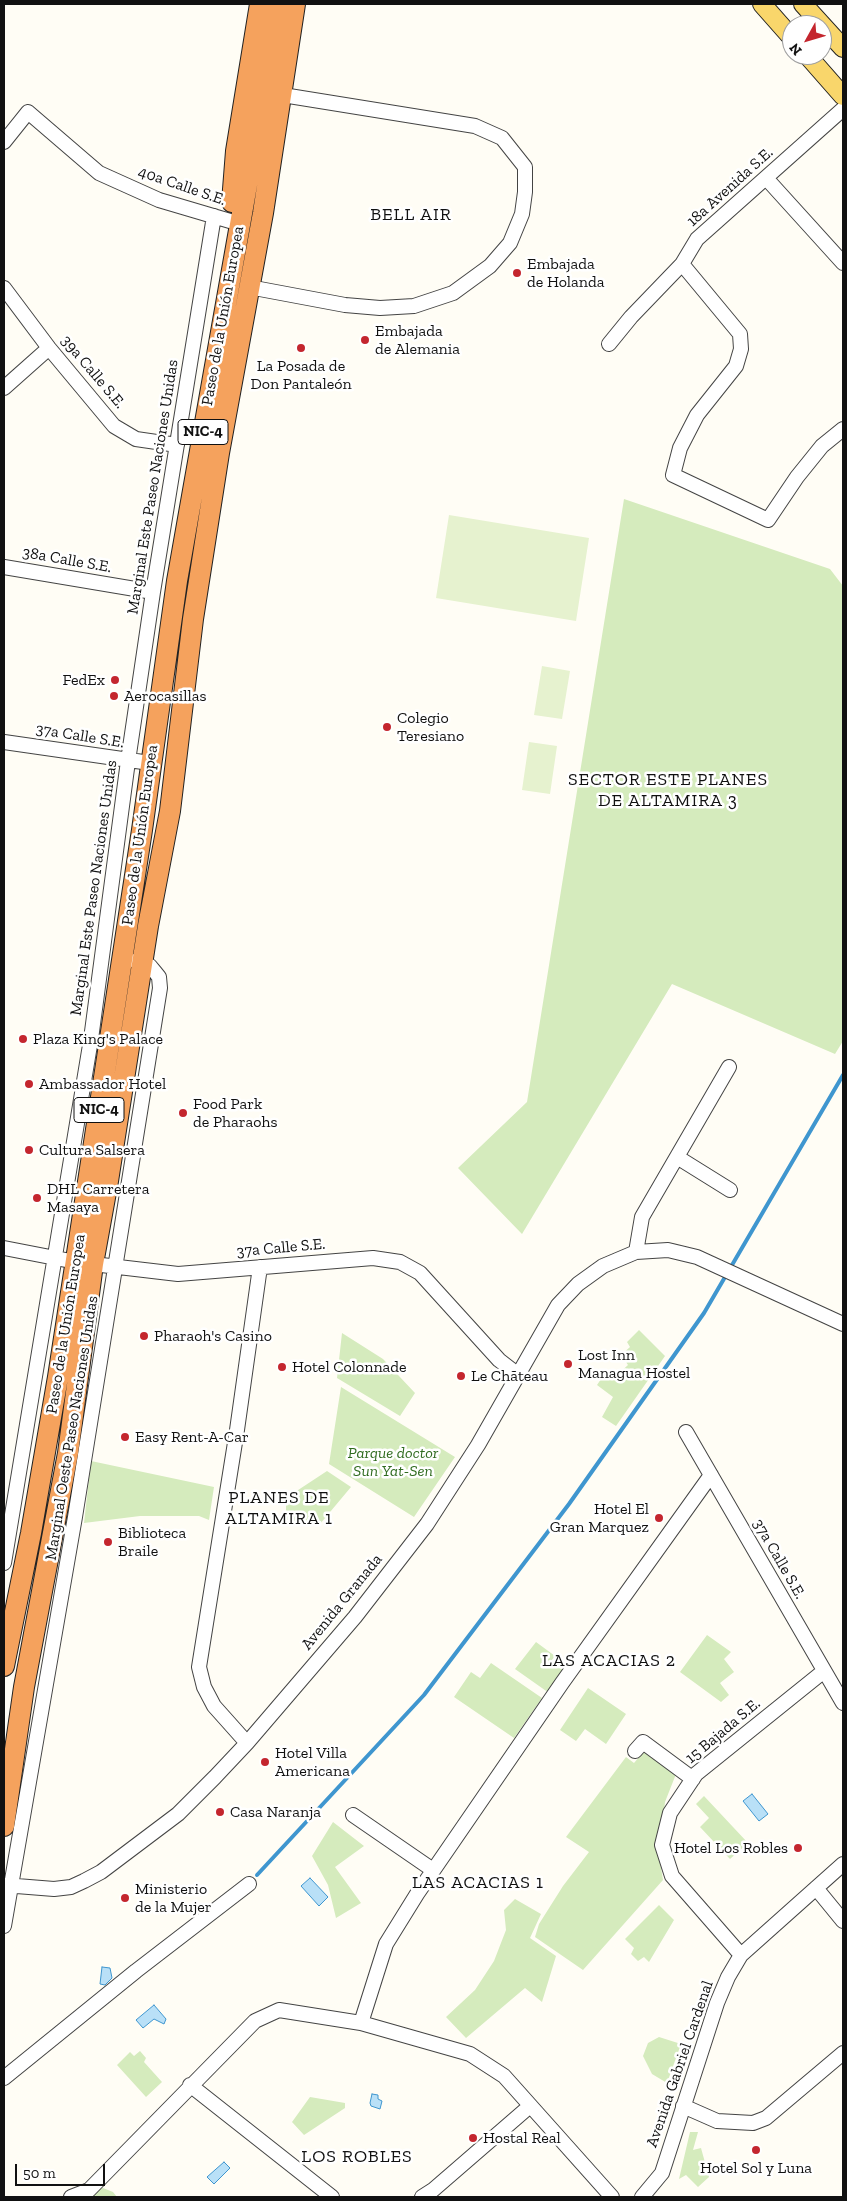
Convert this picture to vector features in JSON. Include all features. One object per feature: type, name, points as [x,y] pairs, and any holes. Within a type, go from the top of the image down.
[{"type":"highway","points":[[229,283],[222,218],[236,151],[260,4]]},
{"type":"highway","name":"Paseo de la Unión Europea","points":[[4,1826],[24,1686],[68,1453],[84,1263],[122,957],[177,581],[279,4]]},
{"type":"highway","name":"Paseo de la Unión Europea","points":[[4,1666],[162,862],[193,620],[219,453],[263,212],[295,4]]},
{"type":"highway","name":"Paseo de la Unión Europea","points":[[263,212],[282,145],[289,96],[307,4]]},
{"type":"main road","points":[[762,4],[782,27]]},
{"type":"main road","points":[[803,4],[843,48]]},
{"type":"main road","points":[[816,65],[843,96]]},
{"type":"street","points":[[249,288],[345,305],[380,308],[414,306],[453,293],[490,266],[510,243],[522,214],[525,192],[525,167],[502,138],[475,126],[289,96]]},
{"type":"street","name":"18a Avenida S.E.","points":[[609,344],[631,317],[682,264],[698,239],[843,109]]},
{"type":"street","name":"40a Calle S.E.","points":[[4,142],[28,112],[99,172],[159,200],[222,218]]},
{"type":"street","points":[[766,178],[843,263]]},
{"type":"street","name":"Marginal Este Paseo Naciones Unidas","points":[[4,1563],[7,1529],[55,1258],[68,1167],[91,1039],[128,761],[153,592],[177,445],[222,218]]},
{"type":"street","points":[[682,264],[740,334],[741,349],[736,366],[698,415],[680,448],[673,475],[768,520],[797,477],[822,446],[843,429]]},
{"type":"street","name":"39a Calle S.E.","points":[[4,288],[49,348],[114,426],[136,439],[177,445]]},
{"type":"street","points":[[4,388],[49,348]]},
{"type":"street","name":"38a Calle S.E.","points":[[4,567],[153,592]]},
{"type":"street","name":"37a Calle S.E.","points":[[4,742],[150,764]]},
{"type":"street","points":[[122,957],[143,964]]},
{"type":"street","name":"Marginal Oeste Paseo Naciones Unidas","points":[[4,1926],[8,1885],[116,1268],[160,988],[155,972],[150,966],[143,964]]},
{"type":"street","points":[[730,1067],[642,1218],[636,1252],[668,1250],[697,1257],[843,1324]]},
{"type":"street","points":[[677,1157],[730,1190]]},
{"type":"street","name":"37a Calle S.E.","points":[[4,1248],[116,1268],[178,1274],[372,1258],[400,1262],[420,1273],[498,1360],[517,1374]]},
{"type":"street","name":"Avenida Granada","points":[[8,1885],[54,1889],[78,1884],[101,1872],[178,1814],[247,1743],[355,1617],[427,1524],[478,1445],[558,1305],[578,1284],[603,1266],[636,1252]]},
{"type":"street","points":[[247,1743],[214,1706],[204,1687],[199,1667],[237,1430],[260,1267]]},
{"type":"street","name":"37a Calle S.E.","points":[[686,1432],[843,1703]]},
{"type":"street","points":[[361,2023],[386,1944],[433,1870],[562,1683],[711,1475]]},
{"type":"street","points":[[7,1529],[52,1536]]},
{"type":"street","name":"15 Bajada S.E.","points":[[741,1955],[672,1876],[662,1845],[670,1813],[696,1774],[824,1672]]},
{"type":"street","points":[[636,1751],[643,1742],[693,1779]]},
{"type":"street","points":[[352,1815],[433,1870]]},
{"type":"street","name":"Avenida Gabriel Cardenal","points":[[642,2197],[662,2173],[717,2003],[728,1977],[741,1955],[843,1864]]},
{"type":"street","points":[[4,2078],[249,1884]]},
{"type":"street","points":[[816,1888],[843,1921]]},
{"type":"street","points":[[71,2197],[88,2194],[190,2085],[255,2020],[279,2010],[361,2023],[470,2054],[504,2076],[612,2197]]},
{"type":"street","points":[[683,2106],[717,2121],[753,2123],[766,2118],[843,2053]]},
{"type":"street","points":[[190,2085],[332,2197]]},
{"type":"street","points":[[422,2197],[434,2190],[530,2106]]},
{"type":"green space","points":[[624,499],[830,569],[843,586],[843,1041],[835,1054],[672,984],[522,1234],[458,1168],[527,1102]]},
{"type":"green space","points":[[449,515],[589,538],[576,621],[436,598]]},
{"type":"green space","points":[[542,666],[570,671],[562,719],[534,715]]},
{"type":"green space","points":[[529,742],[557,746],[550,794],[522,790]]},
{"type":"green space","points":[[639,1330],[665,1356],[616,1426],[602,1417],[613,1397],[597,1385],[607,1370],[615,1377],[628,1365],[621,1355],[630,1347],[627,1342]]},
{"type":"green space","points":[[342,1333],[383,1359],[415,1393],[400,1416],[337,1378]]},
{"type":"green space","name":"Parque doctor Sun Yat-Sen","points":[[341,1387],[455,1457],[414,1517],[329,1464]]},
{"type":"green space","points":[[91,1461],[214,1487],[209,1520],[199,1516],[140,1516],[84,1523]]},
{"type":"green space","points":[[327,1471],[351,1487],[320,1524],[286,1520],[286,1498]]},
{"type":"green space","points":[[707,1635],[731,1652],[724,1659],[734,1672],[720,1683],[729,1695],[721,1702],[680,1672]]},
{"type":"green space","points":[[536,1642],[555,1656],[551,1661],[564,1671],[549,1693],[515,1669]]},
{"type":"green space","points":[[491,1663],[542,1698],[514,1738],[454,1697],[471,1672],[480,1678]]},
{"type":"green space","points":[[588,1688],[626,1714],[606,1744],[585,1729],[576,1741],[560,1730]]},
{"type":"green space","points":[[645,1750],[676,1774],[665,1802],[659,1856],[663,1880],[583,1970],[535,1937],[539,1924],[563,1886],[589,1852],[566,1837],[626,1757],[634,1763]]},
{"type":"green space","points":[[704,1796],[748,1843],[730,1859],[700,1827],[709,1818],[696,1804]]},
{"type":"green space","points":[[333,1822],[364,1846],[335,1867],[361,1903],[336,1918],[328,1885],[312,1856]]},
{"type":"green space","points":[[515,1899],[541,1914],[530,1938],[556,1956],[542,2002],[525,1988],[466,2038],[446,2017],[475,1990],[494,1961],[506,1930],[504,1910]]},
{"type":"green space","points":[[659,1905],[674,1920],[649,1962],[644,1957],[638,1961],[631,1954],[634,1948],[625,1939]]},
{"type":"green space","points":[[659,2037],[681,2044],[667,2083],[652,2074],[643,2056],[648,2043]]},
{"type":"green space","points":[[140,2051],[146,2058],[144,2062],[162,2082],[146,2097],[117,2065],[130,2052],[134,2056]]},
{"type":"green space","points":[[310,2097],[345,2103],[345,2108],[304,2135],[292,2122]]},
{"type":"green space","points":[[690,2132],[698,2132],[693,2150],[701,2148],[709,2177],[698,2187],[686,2175],[679,2179]]},
{"type":"green space","points":[[103,2188],[113,2192],[117,2197],[88,2197],[97,2189]]},
{"type":"water","points":[[752,1794],[768,1814],[759,1821],[743,1801]]},
{"type":"water","points":[[310,1878],[328,1897],[319,1906],[301,1886]]},
{"type":"water","points":[[102,1967],[110,1968],[112,1978],[105,1985],[100,1984]]},
{"type":"water","points":[[154,2005],[166,2019],[164,2024],[154,2019],[143,2028],[136,2020]]},
{"type":"water","points":[[372,2094],[378,2095],[378,2099],[382,2101],[380,2109],[371,2106]]},
{"type":"water","points":[[224,2162],[230,2168],[214,2184],[207,2177]]},
{"type":"waterway","points":[[257,1875],[424,1695],[569,1504],[704,1313],[843,1075]]},
{"type":"place","name":"Embajada de Holanda","points":[[517,273]]},
{"type":"place","name":"Embajada de Alemania","points":[[365,340]]},
{"type":"place","name":"La Posada de Don Pantaleón","points":[[301,348]]},
{"type":"place","name":"FedEx","points":[[115,680]]},
{"type":"place","name":"Aerocasillas","points":[[114,696]]},
{"type":"place","name":"Colegio Teresiano","points":[[387,727]]},
{"type":"place","name":"Plaza King's Palace","points":[[23,1039]]},
{"type":"place","name":"Ambassador Hotel","points":[[29,1084]]},
{"type":"place","name":"Food Park de Pharaohs","points":[[183,1113]]},
{"type":"place","name":"Cultura Salsera","points":[[29,1150]]},
{"type":"place","name":"DHL Carretera Masaya","points":[[37,1198]]},
{"type":"place","name":"Pharaoh's Casino","points":[[144,1336]]},
{"type":"place","name":"Lost Inn Managua Hostel","points":[[568,1364]]},
{"type":"place","name":"Hotel Colonnade","points":[[282,1367]]},
{"type":"place","name":"Le Chãteau","points":[[461,1376]]},
{"type":"place","name":"Easy Rent-A-Car","points":[[125,1437]]},
{"type":"place","name":"Hotel El Gran Marquez","points":[[659,1518]]},
{"type":"place","name":"Biblioteca Braile","points":[[108,1542]]},
{"type":"place","name":"Hotel Villa Americana","points":[[265,1762]]},
{"type":"place","name":"Casa Naranja","points":[[220,1812]]},
{"type":"place","name":"Hotel Los Robles","points":[[798,1848]]},
{"type":"place","name":"Ministerio de la Mujer","points":[[125,1898]]},
{"type":"place","name":"Hostal Real","points":[[473,2138]]},
{"type":"place","name":"Hotel Sol y Luna","points":[[756,2150]]},
{"type":"district","name":"BELL AIR","points":[[411,215]]},
{"type":"district","name":"SECTOR ESTE PLANES DE ALTAMIRA 3","points":[[668,790]]},
{"type":"district","name":"PLANES DE ALTAMIRA 1","points":[[279,1508]]},
{"type":"district","name":"LAS ACACIAS 2","points":[[609,1661]]},
{"type":"district","name":"LAS ACACIAS 1","points":[[478,1883]]},
{"type":"district","name":"LOS ROBLES","points":[[357,2157]]}]
